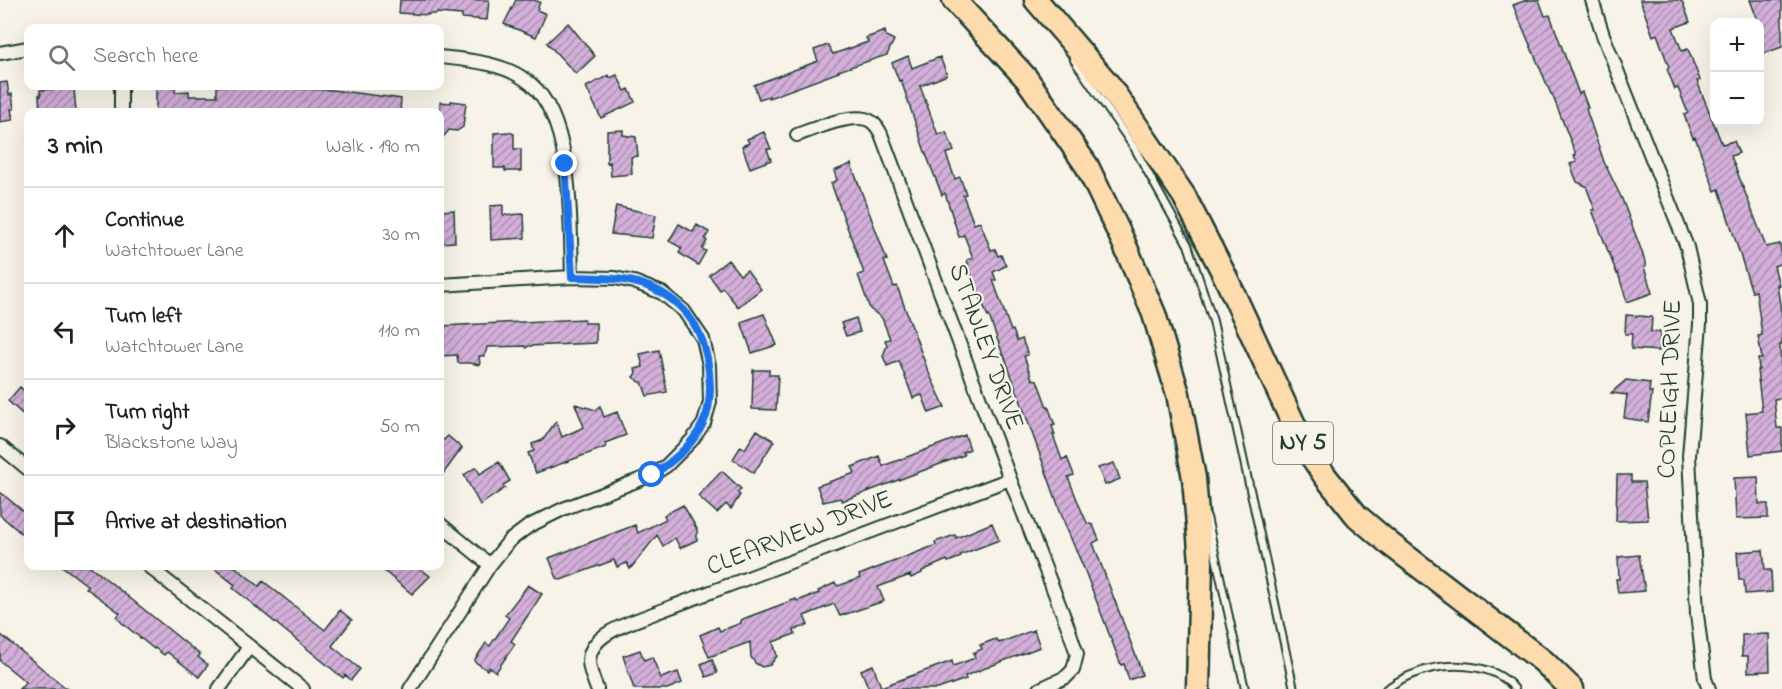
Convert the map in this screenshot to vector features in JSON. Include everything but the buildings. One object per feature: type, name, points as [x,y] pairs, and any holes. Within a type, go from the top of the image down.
[{"type":"highway","points":[[954,0],[1026,78],[1087,166],[1123,240],[1154,314],[1178,396],[1194,478],[1201,562],[1198,689]]},
{"type":"highway","name":"NY 5","points":[[1034,0],[1108,84],[1184,196],[1226,278],[1302,442],[1325,476],[1357,516],[1526,649],[1572,689]]},
{"type":"highway","points":[[1526,649],[1549,689]]},
{"type":"street","name":"COPLEIGH DRIVE","points":[[1592,0],[1603,35],[1687,247],[1700,304],[1689,456],[1697,614],[1705,679],[1709,689]]},
{"type":"street","points":[[0,53],[24,49]]},
{"type":"street","points":[[444,57],[475,61],[512,72],[531,84],[548,106],[559,131],[565,164],[572,277]]},
{"type":"street","points":[[121,90],[121,108]]},
{"type":"street","name":"STANLEY DRIVE","points":[[798,135],[830,123],[861,117],[872,122],[881,134],[1077,654],[1073,670],[1066,677],[1040,689]]},
{"type":"street","points":[[410,689],[490,565],[509,541],[529,526],[563,509],[652,475],[666,466],[692,440],[704,423],[710,402],[709,365],[703,339],[684,311],[662,293],[634,282],[615,278],[572,277],[444,285]]},
{"type":"street","points":[[0,446],[24,466]]},
{"type":"street","name":"CLEARVIEW DRIVE","points":[[597,689],[589,662],[592,648],[606,634],[655,613],[1010,479]]},
{"type":"street","points":[[444,527],[490,565]]},
{"type":"street","points":[[153,570],[303,689]]},
{"type":"street","points":[[219,689],[249,647]]},
{"type":"lane","points":[[1034,0],[1058,37]]},
{"type":"lane","points":[[1071,56],[1135,149],[1188,245],[1213,321],[1294,689]]},
{"type":"lane","points":[[1178,396],[1203,500]]},
{"type":"lane","points":[[1206,511],[1245,689]]},
{"type":"lane","points":[[1386,689],[1410,675],[1438,668],[1466,667],[1490,670],[1515,689]]},
{"type":"route","points":[[565,164],[569,198],[572,277],[615,278],[634,282],[662,293],[684,311],[703,339],[709,365],[710,402],[704,423],[692,440],[666,466],[652,475]]}]
